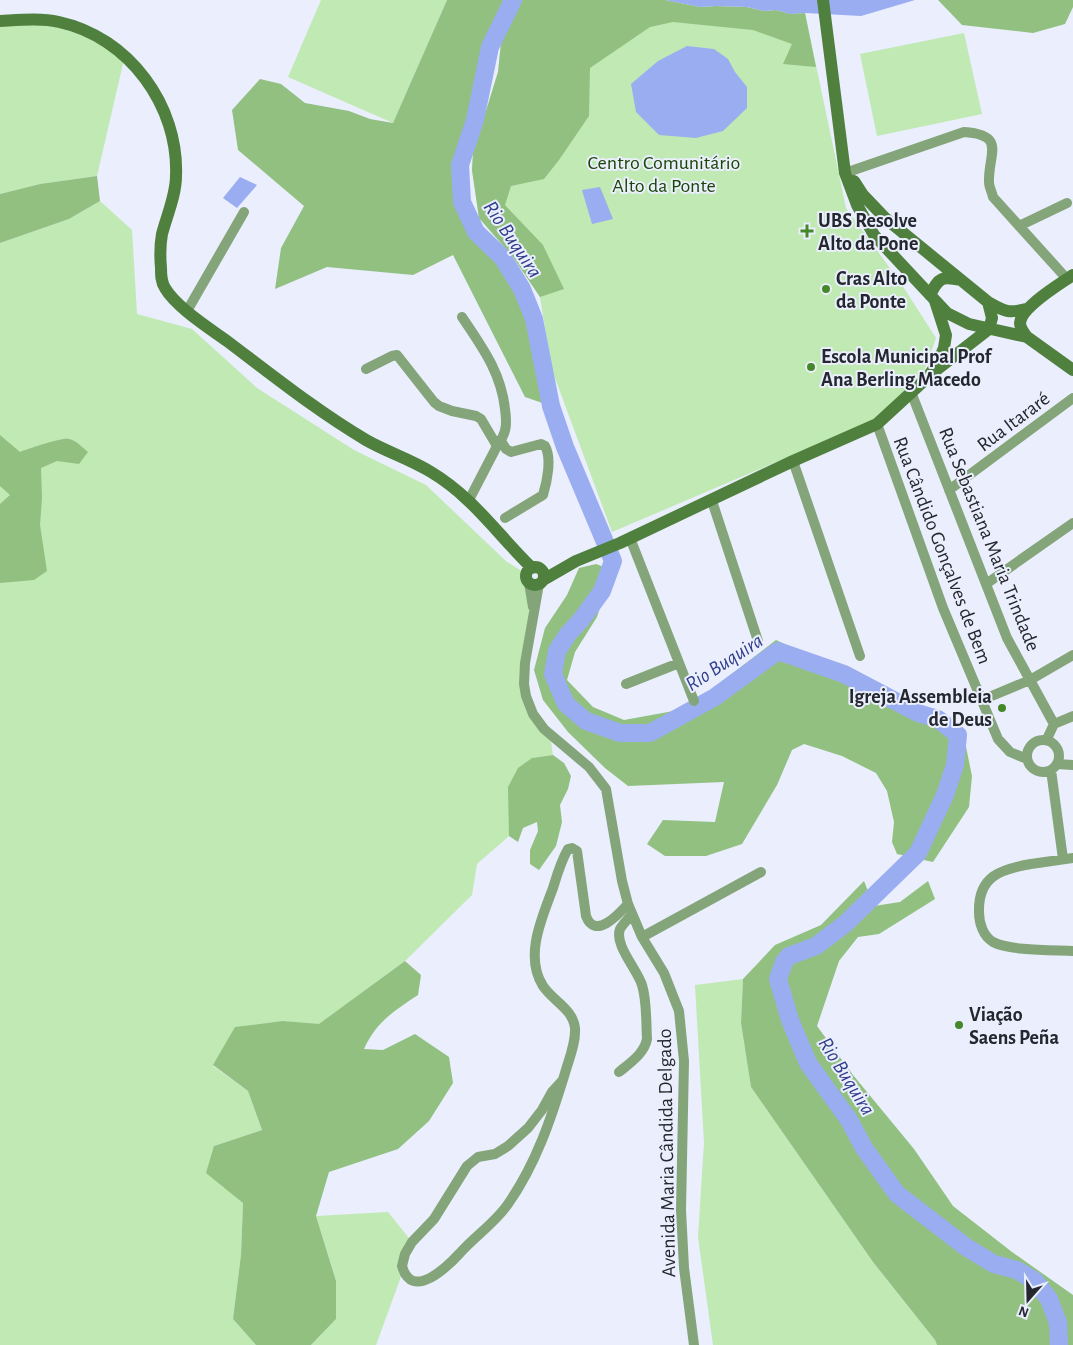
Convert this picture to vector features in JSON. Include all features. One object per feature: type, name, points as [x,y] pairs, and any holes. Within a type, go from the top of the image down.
[{"type":"main road","points":[[823,0],[828,53],[846,170],[857,205],[874,234],[947,313],[969,324],[1027,337]]},
{"type":"main road","points":[[0,21],[47,20],[61,22],[90,33],[124,55],[144,76],[154,91],[172,131],[176,176],[162,236],[161,276],[165,288],[170,295],[187,311],[309,402],[366,440],[430,472],[469,500],[535,577],[562,569],[576,561],[625,541],[793,461],[877,424],[927,378],[989,329],[992,318],[988,302]]},
{"type":"main road","points":[[846,170],[863,195],[885,218],[988,302],[1003,311],[1012,313],[1026,309],[1070,277]]},
{"type":"main road","points":[[927,378],[937,364],[944,348],[946,335],[932,298],[936,284],[942,278],[961,280]]},
{"type":"main road","points":[[1026,309],[1020,323],[1027,337],[1073,370]]},
{"type":"street","points":[[846,170],[964,132],[977,133],[990,139],[992,144],[989,183],[993,197],[1070,277]]},
{"type":"street","points":[[1019,226],[1067,203]]},
{"type":"street","points":[[187,311],[244,212]]},
{"type":"street","points":[[462,317],[497,372],[501,385],[506,426],[469,500]]},
{"type":"street","points":[[366,369],[392,356],[399,356],[434,402],[452,411],[476,416],[506,449],[511,452],[541,444],[545,446],[548,454],[543,495],[506,518]]},
{"type":"street","name":"Rua Sebastiana Maria Trindade","points":[[911,392],[1007,638],[1054,724]]},
{"type":"street","name":"Rua Itararé","points":[[949,490],[1073,398]]},
{"type":"street","name":"Rua Cândido Gonçalves de Bem","points":[[877,424],[943,608],[998,739],[1010,752],[1027,759]]},
{"type":"street","points":[[793,461],[860,656]]},
{"type":"street","points":[[712,500],[758,641]]},
{"type":"street","points":[[986,584],[1073,524]]},
{"type":"street","points":[[625,541],[694,702]]},
{"type":"street","name":"Avenida Maria Cândida Delgado","points":[[535,577],[534,617],[524,673],[526,696],[533,714],[544,729],[589,767],[606,789],[622,881],[630,909],[642,937],[664,972],[679,1011],[684,1060],[681,1210],[684,1268],[694,1345]]},
{"type":"street","points":[[982,700],[1030,680],[1073,655]]},
{"type":"street","points":[[626,684],[678,663]]},
{"type":"street","points":[[1047,740],[1054,724],[1073,716]]},
{"type":"street","points":[[1073,765],[1054,767],[1041,772],[1029,764],[1027,759],[1028,748],[1036,741],[1047,740],[1055,744],[1058,749],[1059,759],[1054,767],[1068,859],[1012,867],[995,874],[989,880],[981,895],[980,921],[988,938],[994,942],[1022,948],[1073,951]]},
{"type":"street","points":[[563,1080],[552,1092],[542,1110],[508,1146],[495,1154],[478,1157],[467,1166],[434,1219],[408,1248],[402,1266],[406,1276],[418,1281],[426,1280],[441,1272],[507,1205],[528,1172],[539,1150],[563,1080],[574,1042],[573,1022],[568,1012],[543,986],[538,974],[535,955],[538,928],[568,849],[572,848],[577,851],[586,916],[594,927],[599,927],[620,912],[630,909]]},
{"type":"street","points":[[642,937],[761,872]]},
{"type":"street","points":[[619,1072],[646,1047],[647,1039],[643,987],[635,969],[619,944],[621,927],[630,909]]},
{"type":"green space","points":[[321,0],[447,0],[393,123],[288,77]]},
{"type":"green space","points":[[447,0],[513,0],[490,47],[475,120],[460,165],[462,202],[476,232],[503,258],[522,289],[534,319],[551,406],[525,397],[453,255],[413,275],[327,267],[275,289],[281,248],[304,206],[238,150],[232,110],[260,79],[281,84],[305,103],[349,111],[370,119],[393,123]]},
{"type":"green space","name":"Centro Comunitário Alto da Ponte","points":[[521,0],[665,0],[700,7],[805,13],[846,208],[900,282],[936,338],[923,374],[875,420],[612,532],[552,370],[540,297],[513,257],[479,218],[472,170],[473,153],[498,72],[501,43]]},
{"type":"green space","points":[[521,0],[665,0],[700,7],[747,7],[764,11],[776,10],[790,14],[805,13],[816,67],[783,64],[792,44],[753,30],[673,22],[650,27],[590,68],[589,116],[544,179],[511,186],[505,205],[543,245],[564,289],[540,297],[513,257],[479,218],[472,170],[473,153],[498,72],[501,43]]},
{"type":"green space","points":[[938,0],[1073,0],[1073,7],[1065,24],[1033,33],[962,25]]},
{"type":"green space","points":[[0,21],[61,23],[125,55],[97,176],[40,184],[0,194]]},
{"type":"green space","points":[[964,33],[982,114],[877,136],[860,54]]},
{"type":"green space","points":[[97,176],[100,201],[69,219],[0,243],[0,194],[40,184]]},
{"type":"green space","points":[[100,201],[132,230],[137,314],[192,329],[257,388],[354,450],[426,485],[507,562],[525,573],[529,583],[534,617],[525,663],[533,714],[550,735],[553,755],[532,758],[510,822],[509,836],[477,864],[472,895],[405,961],[319,1025],[283,1021],[213,1066],[248,1091],[262,1130],[214,1146],[243,1203],[241,1255],[233,1319],[256,1345],[0,1345],[0,243],[69,219]]},
{"type":"green space","points":[[0,435],[20,452],[69,439],[79,444],[88,452],[79,464],[57,461],[41,468],[42,498],[40,525],[47,571],[34,580],[0,583],[0,504],[10,495],[0,486]]},
{"type":"green space","points":[[596,564],[615,571],[607,586],[597,617],[575,652],[567,680],[593,707],[624,720],[679,710],[699,699],[776,640],[853,673],[945,718],[965,742],[972,776],[969,807],[933,862],[897,854],[892,842],[894,822],[887,791],[876,773],[842,756],[804,744],[792,750],[777,785],[742,844],[706,856],[665,856],[647,844],[663,820],[715,822],[724,782],[628,786],[605,768],[568,732],[543,700],[534,670],[545,628],[567,595],[579,568]]},
{"type":"green space","points":[[553,755],[564,763],[571,776],[568,789],[560,805],[562,822],[556,846],[539,870],[530,864],[530,850],[538,831],[537,822],[523,828],[518,842],[509,836],[508,787],[518,768],[532,758]]},
{"type":"green space","points":[[864,881],[874,906],[900,902],[928,881],[935,899],[879,934],[858,937],[839,961],[817,1026],[853,1075],[914,1149],[953,1206],[1012,1252],[1073,1295],[1073,1345],[937,1345],[873,1262],[751,1087],[741,1023],[743,979],[775,945],[821,925]]},
{"type":"green space","points":[[405,961],[421,975],[418,995],[380,1024],[364,1049],[383,1050],[415,1034],[449,1057],[453,1083],[429,1121],[398,1149],[329,1172],[316,1216],[336,1281],[336,1319],[311,1345],[256,1345],[233,1319],[241,1255],[243,1203],[206,1173],[214,1146],[262,1130],[248,1091],[213,1065],[235,1027],[283,1021],[319,1024]]},
{"type":"green space","points":[[743,979],[741,1023],[751,1087],[873,1262],[937,1345],[713,1345],[698,1237],[704,1143],[695,985]]},
{"type":"green space","points":[[388,1212],[412,1242],[376,1345],[311,1345],[336,1319],[336,1281],[316,1216]]},
{"type":"water","points":[[665,0],[915,0],[861,16],[790,14],[776,10],[764,11],[747,7],[700,7]]},
{"type":"water","points":[[687,46],[714,49],[728,59],[735,72],[747,87],[747,108],[723,131],[696,138],[659,135],[636,112],[631,84],[658,61]]},
{"type":"water","points":[[240,177],[257,185],[237,208],[223,198]]},
{"type":"water","points":[[600,187],[613,219],[592,224],[582,190]]},
{"type":"waterway","name":"Rio Buquira","points":[[513,0],[490,47],[475,120],[460,165],[462,202],[476,232],[503,258],[522,289],[534,319],[551,406],[565,447],[613,561],[602,591],[557,651],[553,674],[566,704],[586,721],[620,733],[650,733],[715,697],[778,651],[844,674],[918,713],[938,719],[958,735],[955,765],[945,795],[918,853],[845,924],[816,946],[789,956],[784,962],[778,979],[790,1020],[808,1063],[849,1120],[864,1148],[897,1194],[966,1247],[994,1264],[1017,1270],[1035,1281],[1049,1299],[1058,1323],[1059,1345]]},
{"type":"place","name":"UBS Resolve Alto da Pone","points":[[807,231]]},
{"type":"place","name":"Cras Alto da Ponte","points":[[826,289]]},
{"type":"place","name":"Escola Municipal Prof Ana Berling Macedo","points":[[811,367]]},
{"type":"place","name":"Igreja Assembleia de Deus","points":[[1002,708]]},
{"type":"place","name":"Viação Saens Peña","points":[[959,1025]]}]
